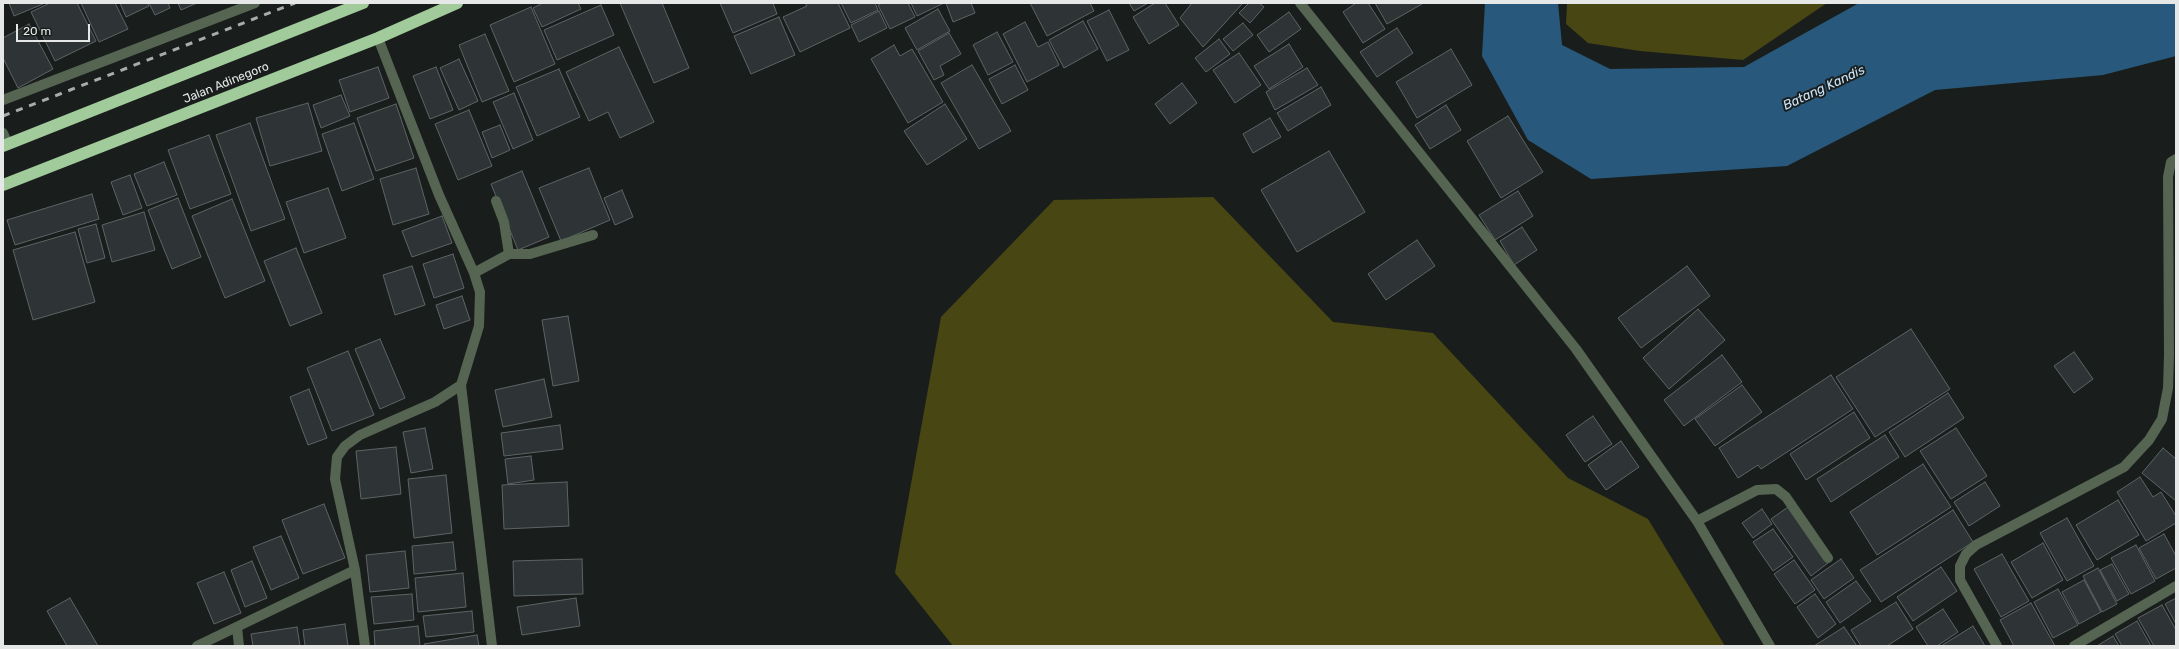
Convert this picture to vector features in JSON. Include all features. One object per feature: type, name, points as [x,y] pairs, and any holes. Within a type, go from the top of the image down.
[{"type":"highway","name":"Jalan Adinegoro","points":[[5,141],[363,3]]},
{"type":"highway","name":"Jalan Adinegoro","points":[[3,185],[378,38],[457,3]]},
{"type":"street","points":[[3,100],[255,3]]},
{"type":"street","points":[[1302,4],[1576,349],[1697,521],[1770,646]]},
{"type":"street","points":[[378,38],[439,195],[474,273],[480,292],[479,326],[461,385],[492,646]]},
{"type":"street","points":[[1997,646],[1960,580],[1960,566],[1966,554],[1976,545],[2124,467],[2149,440],[2162,419],[2168,388],[2170,355],[2168,177],[2171,162],[2176,159]]},
{"type":"street","points":[[496,200],[504,222],[509,254]]},
{"type":"street","points":[[474,273],[509,254],[530,254],[593,235]]},
{"type":"street","points":[[365,646],[355,570],[335,479],[338,456],[345,446],[360,435],[435,402],[461,385]]},
{"type":"street","points":[[1697,521],[1757,490],[1776,489],[1786,497],[1828,558]]},
{"type":"street","points":[[197,646],[355,570]]},
{"type":"street","points":[[2074,646],[2176,586]]},
{"type":"street","points":[[237,627],[239,646]]},
{"type":"shaded area","points":[[1567,3],[1827,3],[1743,60],[1640,51],[1588,43],[1566,24]]},
{"type":"shaded area","points":[[1213,197],[1333,322],[1433,333],[1568,478],[1648,519],[1725,646],[953,646],[895,573],[941,317],[1054,200]]},
{"type":"water","name":"Batang Kandis","points":[[1485,3],[1558,3],[1562,45],[1610,69],[1744,67],[1859,3],[2176,3],[2176,56],[2103,75],[1935,90],[1787,166],[1591,179],[1528,140],[1482,56]]},
{"type":"building","points":[[9,3],[43,3],[43,4],[14,16]]},
{"type":"building","points":[[50,3],[77,3],[96,41],[55,61],[31,12]]},
{"type":"building","points":[[81,3],[115,3],[128,29],[99,42]]},
{"type":"building","points":[[120,3],[147,3],[149,6],[126,17]]},
{"type":"building","points":[[149,3],[168,3],[170,8],[155,15]]},
{"type":"building","points":[[178,3],[197,3],[181,10]]},
{"type":"building","points":[[543,3],[578,3],[581,9],[542,27],[533,8]]},
{"type":"building","points":[[620,3],[662,3],[689,68],[654,83]]},
{"type":"building","points":[[720,3],[773,3],[777,14],[733,33]]},
{"type":"building","points":[[805,3],[838,3],[850,28],[800,52],[783,17],[807,6]]},
{"type":"building","points":[[841,3],[875,3],[878,10],[851,23]]},
{"type":"building","points":[[882,3],[908,3],[915,17],[890,29],[878,5]]},
{"type":"building","points":[[911,3],[944,3],[917,16]]},
{"type":"building","points":[[946,3],[971,3],[975,13],[953,22]]},
{"type":"building","points":[[1030,3],[1090,3],[1094,11],[1047,36]]},
{"type":"building","points":[[1129,3],[1148,3],[1134,11]]},
{"type":"building","points":[[1155,3],[1165,3],[1179,25],[1149,44],[1133,17]]},
{"type":"building","points":[[1192,3],[1243,3],[1203,47],[1180,18]]},
{"type":"building","points":[[1249,3],[1259,3],[1264,7],[1250,23],[1239,13]]},
{"type":"building","points":[[1356,3],[1368,3],[1385,29],[1363,43],[1343,12]]},
{"type":"building","points":[[1375,3],[1421,3],[1422,4],[1387,24]]},
{"type":"building","points":[[601,5],[614,35],[557,60],[544,30]]},
{"type":"building","points":[[531,7],[555,64],[514,82],[490,25]]},
{"type":"building","points":[[938,9],[950,31],[917,50],[905,28]]},
{"type":"building","points":[[1109,10],[1129,50],[1107,61],[1087,21]]},
{"type":"building","points":[[879,11],[887,28],[859,42],[851,25]]},
{"type":"building","points":[[1289,12],[1301,29],[1269,52],[1257,35]]},
{"type":"building","points":[[779,17],[795,55],[751,74],[734,36]]},
{"type":"building","points":[[1083,21],[1098,49],[1064,68],[1049,40]]},
{"type":"building","points":[[1025,22],[1038,47],[1048,42],[1059,65],[1027,82],[1003,34]]},
{"type":"building","points":[[1243,23],[1253,35],[1233,51],[1223,39]]},
{"type":"building","points":[[29,24],[53,69],[18,88],[3,58],[3,38]]},
{"type":"building","points":[[1397,28],[1413,53],[1377,77],[1360,52]]},
{"type":"building","points":[[997,32],[1013,62],[988,75],[973,45]]},
{"type":"building","points":[[949,33],[961,54],[940,66],[944,75],[934,80],[918,51]]},
{"type":"building","points":[[485,34],[509,91],[482,102],[459,45]]},
{"type":"building","points":[[1219,39],[1230,54],[1206,72],[1195,58]]},
{"type":"building","points":[[1289,44],[1303,67],[1269,89],[1254,66]]},
{"type":"building","points":[[894,45],[900,56],[912,49],[943,102],[908,123],[871,59]]},
{"type":"building","points":[[619,47],[654,122],[620,138],[608,112],[589,121],[566,72]]},
{"type":"building","points":[[1451,49],[1472,85],[1417,118],[1396,82]]},
{"type":"building","points":[[1239,53],[1261,85],[1235,103],[1213,70]]},
{"type":"building","points":[[459,59],[478,101],[459,110],[440,68]]},
{"type":"building","points":[[972,65],[1011,131],[979,149],[941,83]]},
{"type":"building","points":[[1015,65],[1028,90],[1002,104],[989,79]]},
{"type":"building","points":[[378,67],[389,98],[350,112],[339,80]]},
{"type":"building","points":[[436,67],[453,110],[430,119],[413,76]]},
{"type":"building","points":[[1307,68],[1318,85],[1275,110],[1266,92]]},
{"type":"building","points":[[559,69],[580,117],[537,136],[516,87]]},
{"type":"building","points":[[1182,83],[1197,103],[1170,124],[1155,104]]},
{"type":"building","points":[[1321,87],[1331,105],[1288,131],[1277,113]]},
{"type":"building","points":[[514,93],[533,140],[513,149],[493,102]]},
{"type":"building","points":[[341,95],[350,116],[321,128],[313,105]]},
{"type":"building","points":[[308,103],[322,151],[270,166],[256,118]]},
{"type":"building","points":[[396,104],[414,158],[376,171],[357,118]]},
{"type":"building","points":[[945,104],[967,139],[927,165],[904,131]]},
{"type":"building","points":[[1446,105],[1461,130],[1430,149],[1415,125]]},
{"type":"building","points":[[469,110],[492,166],[458,180],[435,124]]},
{"type":"building","points":[[1508,116],[1543,172],[1501,198],[1467,141]]},
{"type":"building","points":[[1270,118],[1281,137],[1253,153],[1243,134]]},
{"type":"building","points":[[250,123],[285,219],[251,231],[216,135]]},
{"type":"building","points":[[354,123],[374,179],[342,191],[322,134]]},
{"type":"building","points":[[500,125],[510,150],[492,158],[482,132]]},
{"type":"building","points":[[209,135],[231,194],[190,209],[168,150]]},
{"type":"building","points":[[1329,151],[1365,212],[1297,252],[1261,190]]},
{"type":"building","points":[[164,162],[177,195],[147,206],[134,174]]},
{"type":"building","points":[[416,168],[429,214],[393,225],[380,179]]},
{"type":"building","points":[[589,168],[610,220],[561,241],[539,188]]},
{"type":"building","points":[[522,171],[549,237],[518,250],[491,184]]},
{"type":"building","points":[[130,175],[142,208],[123,215],[111,182]]},
{"type":"building","points":[[328,188],[346,238],[304,253],[286,202]]},
{"type":"building","points":[[622,190],[633,217],[615,225],[604,198]]},
{"type":"building","points":[[1518,191],[1533,216],[1495,240],[1479,215]]},
{"type":"building","points":[[92,194],[99,219],[15,245],[7,220]]},
{"type":"building","points":[[178,198],[201,257],[172,269],[148,210]]},
{"type":"building","points":[[232,199],[265,281],[225,298],[192,216]]},
{"type":"building","points":[[144,212],[155,250],[112,262],[102,225]]},
{"type":"building","points":[[442,216],[452,243],[412,257],[402,231]]},
{"type":"building","points":[[96,224],[105,258],[87,263],[78,229]]},
{"type":"building","points":[[1522,227],[1537,250],[1514,265],[1500,241]]},
{"type":"building","points":[[75,232],[95,302],[33,320],[13,250]]},
{"type":"building","points":[[1417,240],[1435,266],[1386,300],[1368,274]]},
{"type":"building","points":[[296,248],[322,313],[290,326],[264,261]]},
{"type":"building","points":[[453,254],[464,288],[434,298],[423,264]]},
{"type":"building","points":[[412,266],[425,305],[395,315],[383,275]]},
{"type":"building","points":[[1687,266],[1710,296],[1641,348],[1618,318]]},
{"type":"building","points":[[462,296],[470,320],[444,329],[436,305]]},
{"type":"building","points":[[1698,309],[1725,340],[1669,389],[1643,358]]},
{"type":"building","points":[[568,316],[579,381],[553,386],[542,320]]},
{"type":"building","points":[[1911,329],[1950,389],[1875,437],[1836,377]]},
{"type":"building","points":[[380,339],[405,398],[380,409],[355,349]]},
{"type":"building","points":[[348,351],[374,415],[332,431],[307,368]]},
{"type":"building","points":[[2074,352],[2093,379],[2074,393],[2054,366]]},
{"type":"building","points":[[1722,355],[1742,382],[1684,426],[1664,400]]},
{"type":"building","points":[[1831,375],[1853,409],[1761,469],[1758,465],[1738,478],[1719,448]]},
{"type":"building","points":[[544,379],[552,417],[503,427],[495,390]]},
{"type":"building","points":[[1742,385],[1762,412],[1715,446],[1695,419]]},
{"type":"building","points":[[309,389],[327,438],[308,445],[290,397]]},
{"type":"building","points":[[1948,393],[1964,418],[1905,457],[1889,432]]},
{"type":"building","points":[[1854,412],[1870,438],[1806,480],[1790,454]]},
{"type":"building","points":[[1593,416],[1612,444],[1585,462],[1566,435]]},
{"type":"building","points":[[560,425],[563,449],[504,456],[501,433]]},
{"type":"building","points":[[425,428],[433,469],[411,473],[403,432]]},
{"type":"building","points":[[1956,428],[1987,476],[1951,499],[1920,451]]},
{"type":"building","points":[[1885,435],[1899,457],[1831,502],[1817,479]]},
{"type":"building","points":[[1621,441],[1639,467],[1606,490],[1588,465]]},
{"type":"building","points":[[396,447],[401,494],[361,499],[356,451]]},
{"type":"building","points":[[2163,448],[2176,459],[2176,501],[2142,473]]},
{"type":"building","points":[[531,456],[534,480],[508,484],[505,459]]},
{"type":"building","points":[[1923,464],[1951,507],[1877,555],[1850,512]]},
{"type":"building","points":[[446,475],[452,533],[414,538],[408,479]]},
{"type":"building","points":[[2140,477],[2153,497],[2161,492],[2176,516],[2176,523],[2146,541],[2117,492]]},
{"type":"building","points":[[567,482],[569,526],[504,529],[502,485]]},
{"type":"building","points":[[1985,482],[2000,506],[1969,526],[1954,502]]},
{"type":"building","points":[[2118,500],[2139,535],[2097,560],[2076,525]]},
{"type":"building","points":[[324,504],[345,558],[303,574],[282,520]]},
{"type":"building","points":[[1788,507],[1828,563],[1811,576],[1771,519]]},
{"type":"building","points":[[1762,509],[1772,524],[1753,538],[1742,523]]},
{"type":"building","points":[[1953,510],[1973,542],[1881,602],[1860,570]]},
{"type":"building","points":[[2067,518],[2094,566],[2067,581],[2040,533]]},
{"type":"building","points":[[1773,529],[1793,557],[1773,571],[1753,542]]},
{"type":"building","points":[[2164,534],[2176,556],[2176,568],[2156,579],[2139,548]]},
{"type":"building","points":[[281,536],[299,578],[271,590],[253,547]]},
{"type":"building","points":[[453,542],[456,570],[414,574],[412,546]]},
{"type":"building","points":[[2043,543],[2063,580],[2032,598],[2011,562]]},
{"type":"building","points":[[2136,545],[2155,581],[2131,594],[2111,558]]},
{"type":"building","points":[[405,551],[409,588],[370,592],[366,555]]},
{"type":"building","points":[[2002,554],[2029,601],[2001,617],[1974,569]]},
{"type":"building","points":[[582,559],[583,594],[514,596],[513,561]]},
{"type":"building","points":[[1841,559],[1854,578],[1824,599],[1811,580]]},
{"type":"building","points":[[1794,560],[1815,590],[1795,604],[1774,574]]},
{"type":"building","points":[[252,561],[267,598],[245,607],[231,570]]},
{"type":"building","points":[[2112,564],[2129,594],[2117,601],[2100,570]]},
{"type":"building","points":[[1941,567],[1957,591],[1913,621],[1897,597]]},
{"type":"building","points":[[2098,568],[2117,604],[2102,612],[2083,576]]},
{"type":"building","points":[[224,572],[241,613],[214,624],[197,583]]},
{"type":"building","points":[[463,573],[466,607],[418,612],[415,578]]},
{"type":"building","points":[[2084,580],[2101,612],[2079,624],[2062,592]]},
{"type":"building","points":[[1856,581],[1871,601],[1840,623],[1826,602]]},
{"type":"building","points":[[2058,589],[2078,625],[2053,638],[2034,602]]},
{"type":"building","points":[[412,594],[414,620],[374,624],[371,597]]},
{"type":"building","points":[[1815,594],[1836,624],[1818,638],[1797,607]]},
{"type":"building","points":[[70,598],[98,646],[67,646],[47,611]]},
{"type":"building","points":[[576,598],[580,626],[522,635],[517,607]]},
{"type":"building","points":[[2176,598],[2176,624],[2165,604]]},
{"type":"building","points":[[1896,602],[1913,629],[1887,646],[1861,646],[1851,630]]},
{"type":"building","points":[[2031,603],[2055,646],[2014,646],[2000,620]]},
{"type":"building","points":[[2162,605],[2176,630],[2176,646],[2154,646],[2138,618]]},
{"type":"building","points":[[1943,609],[1958,632],[1937,646],[1928,646],[1916,627]]},
{"type":"building","points":[[472,611],[474,632],[426,637],[423,616]]},
{"type":"building","points":[[2137,621],[2151,646],[2122,646],[2115,634]]},
{"type":"building","points":[[345,624],[348,646],[305,646],[303,630]]},
{"type":"building","points":[[418,626],[420,646],[375,646],[374,631]]},
{"type":"building","points":[[1973,626],[1985,646],[1941,646]]},
{"type":"building","points":[[297,627],[300,646],[253,646],[251,634]]},
{"type":"building","points":[[1844,627],[1857,646],[1814,646]]},
{"type":"building","points":[[477,635],[479,646],[425,646],[424,644]]},
{"type":"building","points":[[2113,636],[2119,646],[2097,646]]},
{"type":"railway","points":[[3,116],[295,3]]}]
